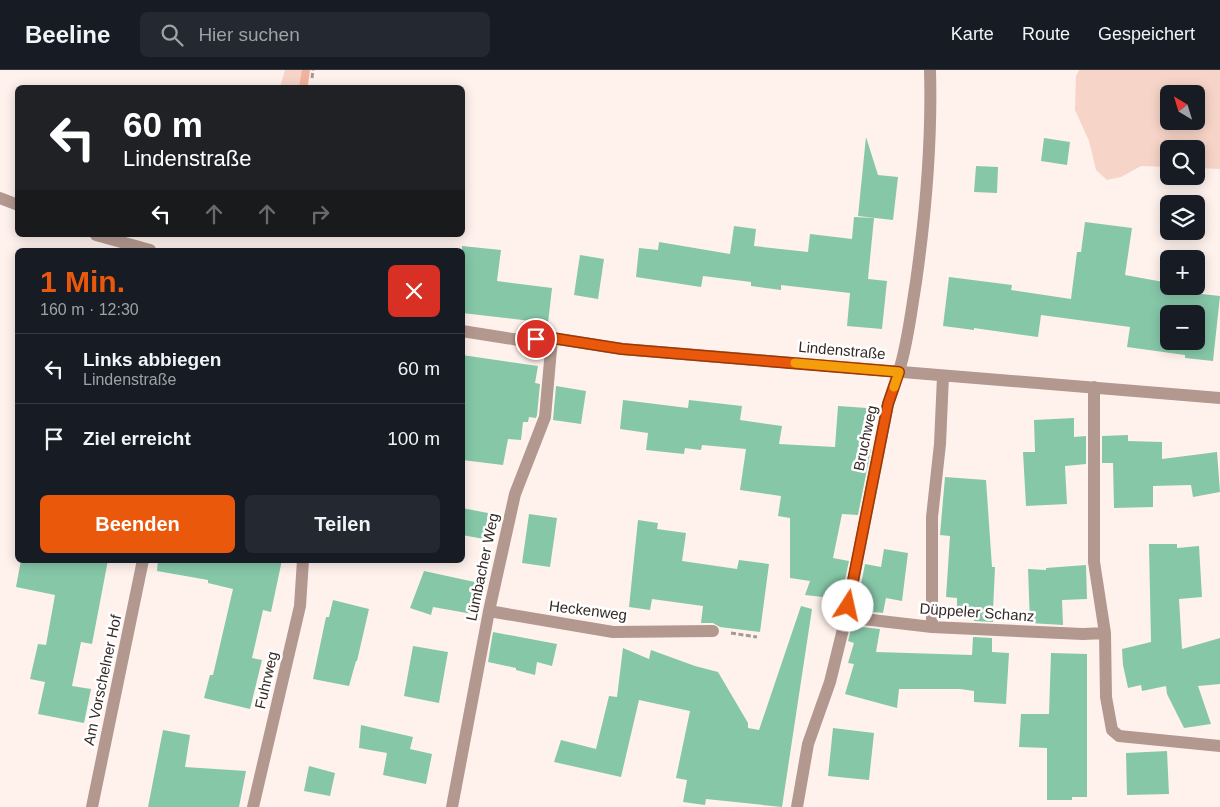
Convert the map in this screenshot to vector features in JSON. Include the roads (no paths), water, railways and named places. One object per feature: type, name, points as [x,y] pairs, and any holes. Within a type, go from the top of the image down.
[{"type":"street","name":"Bruchweg","points":[[797,807],[808,744],[830,682],[846,617],[888,404],[906,351],[922,234],[931,129],[930,70]]},
{"type":"street","points":[[0,198],[15,204]]},
{"type":"street","points":[[103,237],[143,248]]},
{"type":"street","name":"Lindenstraße","points":[[465,331],[519,340],[552,338],[622,349],[1220,398]]},
{"type":"street","name":"Lümbacher Weg","points":[[452,807],[489,611],[515,494],[545,417],[552,338]]},
{"type":"street","points":[[932,626],[932,517],[940,444],[943,376]]},
{"type":"street","points":[[1094,387],[1094,562],[1105,633],[1106,697],[1112,730],[1120,736],[1220,746]]},
{"type":"street","name":"Am Vorschelner Hof","points":[[92,807],[142,563]]},
{"type":"street","name":"Fuhrweg","points":[[253,807],[300,606],[303,563]]},
{"type":"street","name":"Heckenweg","points":[[489,611],[613,632],[713,631]]},
{"type":"street","name":"Düppeler Schanz","points":[[846,617],[932,626],[1083,634],[1105,633]]},
{"type":"waterway","points":[[304,85],[306,70]]}]
